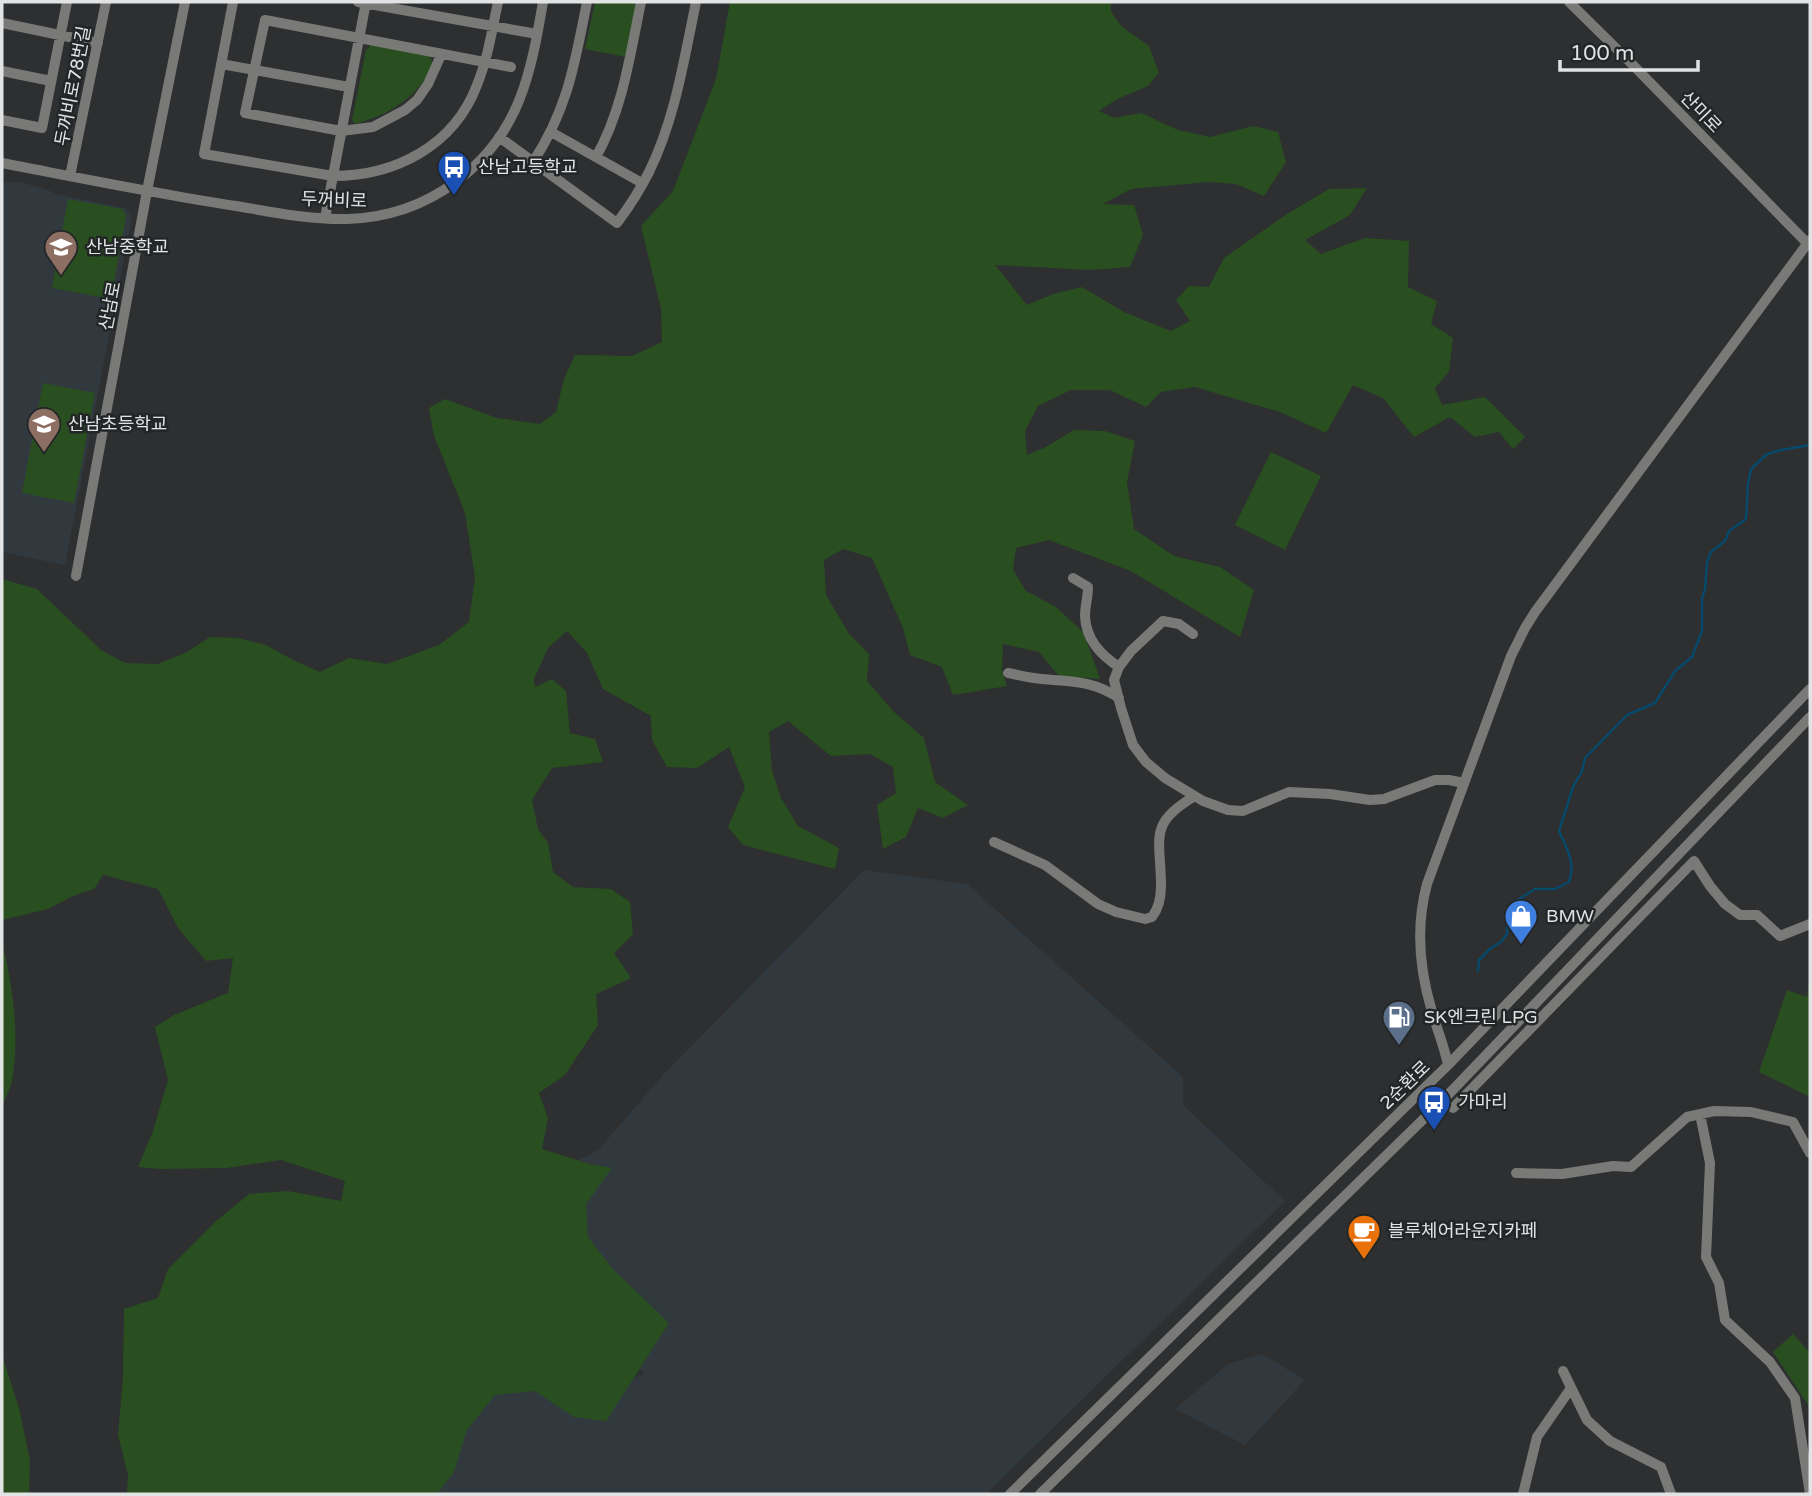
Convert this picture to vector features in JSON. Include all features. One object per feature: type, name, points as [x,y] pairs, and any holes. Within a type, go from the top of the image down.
[{"type":"street","points":[[2,120],[41,128],[66,2]]},
{"type":"street","name":"두꺼비로78번길","points":[[71,176],[106,2]]},
{"type":"street","name":"산남로","points":[[76,576],[185,2]]},
{"type":"street","points":[[233,2],[204,154],[333,176],[349,176],[385,169],[415,157],[444,135],[465,110],[477,85],[485,62],[498,2]]},
{"type":"street","points":[[325,218],[359,38],[363,2],[537,34]]},
{"type":"street","name":"두꺼비로","points":[[2,163],[225,205],[325,218],[376,217],[409,208],[443,191],[463,177],[499,137],[523,90],[544,2]]},
{"type":"street","points":[[533,162],[551,132],[570,86],[587,2]]},
{"type":"street","points":[[596,157],[621,101],[640,2]]},
{"type":"street","points":[[499,137],[617,223],[642,184],[663,139],[674,105],[696,2]]},
{"type":"street","name":"산미로","points":[[1569,2],[1809,243]]},
{"type":"street","points":[[441,55],[428,84],[417,100],[405,110],[373,127],[341,131],[245,113],[265,20],[512,67]]},
{"type":"street","name":"두꺼비로78번길","points":[[2,23],[97,43]]},
{"type":"street","points":[[222,64],[349,87]]},
{"type":"street","points":[[2,71],[51,81]]},
{"type":"street","points":[[551,132],[642,184]]},
{"type":"street","points":[[1448,1065],[1429,1004],[1421,958],[1421,909],[1427,884],[1505,669],[1525,628],[1809,243]]},
{"type":"street","points":[[1073,578],[1087,587],[1085,616],[1093,644],[1102,655],[1119,667]]},
{"type":"street","points":[[1194,634],[1179,624],[1163,621],[1130,651],[1114,680],[1133,745],[1146,762],[1165,778],[1203,801],[1227,810],[1243,811],[1289,792],[1370,800],[1384,799],[1435,780],[1464,783]]},
{"type":"street","points":[[1008,673],[1090,684],[1106,689],[1119,698]]},
{"type":"street","name":"2순환로","points":[[1010,1494],[1448,1065],[1810,688]]},
{"type":"street","name":"2순환로","points":[[1040,1494],[1445,1098],[1810,717]]},
{"type":"street","points":[[994,842],[1045,865],[1098,904],[1116,912],[1145,919],[1152,917],[1157,911],[1161,893],[1159,831],[1166,817],[1195,796]]},
{"type":"street","points":[[1453,1108],[1694,861],[1725,904],[1740,915],[1757,915],[1780,936],[1810,923]]},
{"type":"street","points":[[1516,1173],[1562,1174],[1613,1166],[1631,1167],[1687,1117],[1714,1111],[1751,1112],[1793,1122],[1810,1153]]},
{"type":"street","points":[[1700,1114],[1710,1163],[1706,1257],[1719,1283],[1725,1320],[1770,1362],[1795,1398],[1810,1494]]},
{"type":"street","points":[[1563,1371],[1587,1420],[1610,1441],[1661,1467],[1671,1494]]},
{"type":"street","points":[[1523,1494],[1537,1437],[1571,1388]]},
{"type":"shaded area","points":[[19,182],[56,194],[126,208],[132,216],[65,565],[2,552],[2,183]]},
{"type":"shaded area","points":[[864,870],[967,884],[1183,1077],[1183,1105],[1285,1201],[986,1494],[416,1494],[440,1450],[495,1395],[535,1391],[579,1399],[645,1374],[612,1336],[561,1245],[548,1177],[599,1149],[663,1075]]},
{"type":"shaded area","points":[[1262,1354],[1305,1380],[1245,1445],[1175,1409],[1228,1364]]},
{"type":"green space","points":[[595,2],[637,2],[626,57],[585,49]]},
{"type":"green space","points":[[730,2],[1111,2],[1111,12],[1122,27],[1149,46],[1159,73],[1148,86],[1117,99],[1099,111],[1114,118],[1141,113],[1178,130],[1210,137],[1253,126],[1278,132],[1286,162],[1264,196],[1236,184],[1209,182],[1131,189],[1103,204],[1134,205],[1143,235],[1130,267],[1089,270],[995,265],[1027,305],[1053,294],[1082,287],[1124,312],[1171,331],[1190,321],[1176,300],[1189,286],[1209,287],[1224,258],[1287,214],[1329,189],[1367,188],[1350,215],[1305,240],[1321,254],[1365,238],[1409,241],[1408,287],[1437,301],[1431,324],[1453,338],[1449,372],[1435,388],[1442,405],[1485,397],[1525,437],[1513,449],[1499,432],[1475,437],[1450,417],[1414,437],[1383,398],[1353,385],[1326,433],[1280,412],[1195,387],[1161,392],[1146,407],[1110,390],[1071,390],[1038,406],[1025,431],[1027,455],[1074,430],[1105,431],[1135,441],[1127,482],[1134,529],[1174,556],[1220,567],[1254,590],[1240,637],[1131,571],[1049,540],[1016,548],[1013,570],[1026,591],[1056,607],[1084,633],[1100,679],[1059,676],[1039,652],[1003,644],[1002,671],[1007,686],[953,695],[942,667],[910,655],[903,628],[872,558],[843,549],[824,560],[826,595],[849,634],[869,654],[867,681],[894,712],[924,738],[935,782],[968,805],[943,818],[918,808],[906,837],[883,849],[877,805],[896,793],[893,767],[870,754],[831,756],[788,721],[769,732],[772,771],[781,798],[798,826],[839,848],[835,869],[743,845],[728,827],[745,787],[729,747],[697,768],[667,767],[652,740],[651,716],[603,689],[587,653],[567,631],[548,648],[534,679],[535,687],[552,679],[566,691],[570,733],[595,739],[603,762],[552,768],[532,800],[538,829],[548,843],[553,872],[573,887],[611,889],[630,902],[633,934],[614,953],[631,978],[596,994],[598,1025],[565,1075],[539,1093],[548,1118],[542,1149],[612,1168],[586,1204],[588,1237],[612,1268],[669,1323],[606,1421],[574,1417],[535,1391],[495,1395],[467,1430],[454,1472],[437,1494],[127,1494],[128,1475],[118,1435],[123,1378],[124,1309],[158,1298],[168,1269],[215,1222],[249,1194],[288,1191],[341,1201],[345,1181],[281,1160],[226,1168],[138,1167],[153,1131],[168,1080],[155,1027],[174,1015],[228,993],[233,958],[206,961],[178,928],[158,889],[103,875],[94,889],[48,909],[2,920],[2,579],[37,589],[101,650],[125,663],[158,664],[187,652],[210,637],[238,638],[266,645],[320,672],[349,658],[387,664],[439,645],[469,622],[475,577],[465,513],[434,436],[429,408],[445,399],[497,418],[540,424],[556,412],[564,379],[575,355],[632,356],[662,342],[661,309],[641,226],[673,191],[716,79]]},
{"type":"green space","points":[[372,44],[430,56],[432,66],[424,81],[401,103],[385,113],[355,124],[352,120],[366,50]]},
{"type":"green space","points":[[68,199],[123,209],[126,216],[111,299],[52,288]]},
{"type":"green space","points":[[43,383],[95,393],[74,503],[22,493]]},
{"type":"green space","points":[[1271,452],[1321,476],[1285,550],[1235,525]]},
{"type":"green space","points":[[2,943],[12,993],[15,1046],[11,1083],[2,1106]]},
{"type":"green space","points":[[1810,977],[1810,1097],[1759,1072],[1787,990],[1807,997]]},
{"type":"green space","points":[[1793,1334],[1810,1353],[1810,1408],[1773,1352]]},
{"type":"green space","points":[[2,1355],[19,1408],[30,1460],[29,1494],[2,1494]]},
{"type":"waterway","points":[[1478,971],[1479,960],[1507,934],[1508,911],[1513,903],[1535,889],[1555,889],[1569,882],[1571,862],[1559,831],[1585,758],[1627,715],[1655,703],[1675,671],[1692,657],[1702,631],[1702,599],[1707,562],[1711,552],[1725,541],[1729,531],[1746,519],[1751,469],[1767,454],[1810,445]]},
{"type":"place","name":"산남고등학교","points":[[454,197]]},
{"type":"place","name":"산남중학교","points":[[61,277]]},
{"type":"place","name":"산남초등학교","points":[[44,454]]},
{"type":"place","name":"BMW","points":[[1521,946]]},
{"type":"place","name":"SK엔크린 LPG","points":[[1399,1047]]},
{"type":"place","name":"가마리","points":[[1434,1132]]},
{"type":"place","name":"블루체어라운지카페","points":[[1364,1261]]}]
